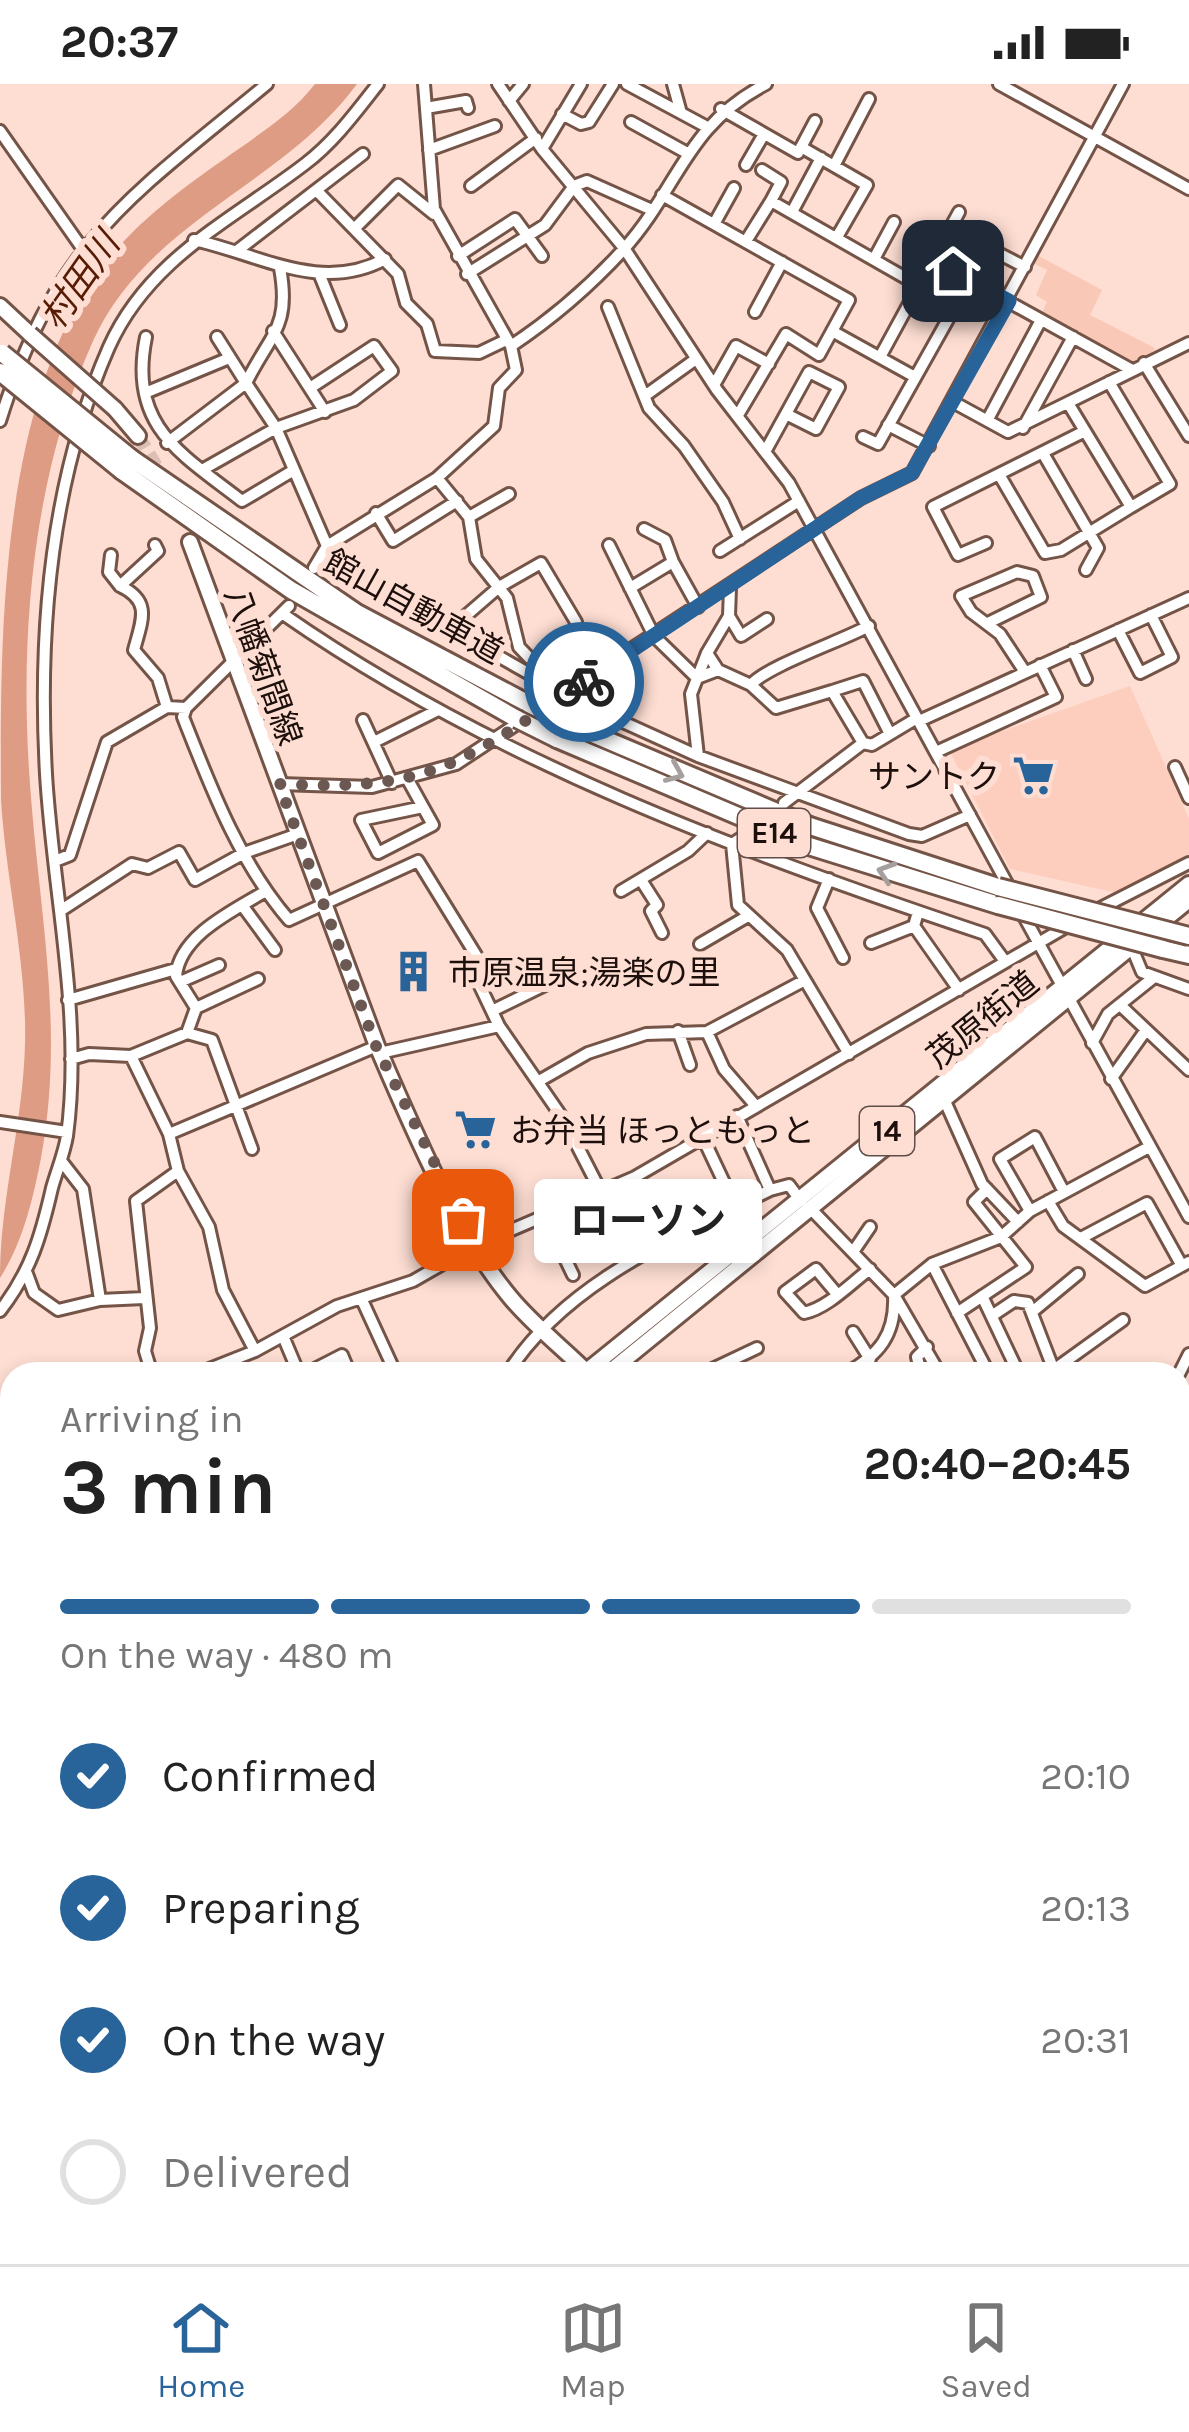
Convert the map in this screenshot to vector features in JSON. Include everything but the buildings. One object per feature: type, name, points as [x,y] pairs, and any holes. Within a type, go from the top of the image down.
[{"type":"highway","name":"館山自動車道","points":[[1,359],[127,465],[357,613],[563,732],[998,896],[1189,956]]},
{"type":"highway","name":"館山自動車道","points":[[998,896],[1189,936]]},
{"type":"main road","points":[[0,306],[115,409],[138,436]]},
{"type":"main road","name":"八幡菊間線","points":[[190,542],[378,1049],[474,1246],[513,1301],[575,1362]]},
{"type":"main road","name":"茂原街道","points":[[600,1362],[944,1099],[1189,884]]},
{"type":"main road","name":"茂原街道","points":[[621,1362],[805,1204],[1189,900]]},
{"type":"street","points":[[1,415],[30,334],[82,248],[127,199],[267,84]]},
{"type":"street","points":[[0,1311],[27,1274],[67,1132],[68,1000],[46,772],[50,593],[59,508],[75,442],[120,326],[152,281],[194,240],[306,163],[378,84]]},
{"type":"street","points":[[321,556],[376,513],[436,478],[494,426],[499,388],[516,370],[507,343],[437,216],[424,84]]},
{"type":"street","points":[[498,84],[539,143],[625,248],[696,359],[799,501],[1189,1217]]},
{"type":"street","points":[[509,101],[523,84]]},
{"type":"street","points":[[471,186],[539,143],[581,84]]},
{"type":"street","points":[[562,114],[581,124],[589,122],[613,84]]},
{"type":"street","points":[[627,84],[707,127]]},
{"type":"street","points":[[674,84],[681,113]]},
{"type":"street","points":[[316,190],[398,274],[406,304],[428,323],[435,351],[479,353],[507,343],[574,300],[625,248],[721,109],[744,89],[766,84]]},
{"type":"street","points":[[999,84],[1189,189]]},
{"type":"street","points":[[279,784],[347,788],[392,783],[456,764],[861,498],[912,473],[1124,84]]},
{"type":"street","points":[[834,166],[869,99]]},
{"type":"street","points":[[426,108],[466,101],[468,108]]},
{"type":"street","points":[[721,109],[798,153],[815,122]]},
{"type":"street","points":[[632,122],[689,154]]},
{"type":"street","points":[[429,150],[495,126]]},
{"type":"street","points":[[0,131],[82,248]]},
{"type":"street","points":[[746,165],[764,134]]},
{"type":"street","points":[[801,147],[867,184],[837,237]]},
{"type":"street","points":[[238,250],[363,154]]},
{"type":"street","points":[[792,212],[821,158]]},
{"type":"street","points":[[746,242],[782,182],[762,170]]},
{"type":"street","points":[[467,274],[545,225],[574,185],[596,183],[652,210]]},
{"type":"street","points":[[354,229],[398,185],[437,216]]},
{"type":"street","points":[[714,224],[734,188]]},
{"type":"street","points":[[662,195],[849,300],[819,355],[786,334],[738,416]]},
{"type":"street","points":[[771,201],[919,285]]},
{"type":"street","points":[[880,357],[959,212]]},
{"type":"street","points":[[458,256],[515,219],[542,256]]},
{"type":"street","points":[[874,259],[894,222]]},
{"type":"street","points":[[953,271],[971,238],[1025,267]]},
{"type":"street","points":[[194,240],[238,250],[280,268],[319,273],[358,272],[385,259]]},
{"type":"street","points":[[932,260],[1073,337],[1138,366],[1189,436]]},
{"type":"street","points":[[754,312],[782,262]]},
{"type":"street","points":[[166,443],[246,383],[266,354],[287,305],[280,268]]},
{"type":"street","points":[[319,273],[340,325]]},
{"type":"street","points":[[863,436],[878,444],[970,280]]},
{"type":"street","points":[[608,307],[649,408],[684,446],[723,502],[740,539]]},
{"type":"street","points":[[988,419],[1041,320]]},
{"type":"street","points":[[273,331],[326,412]]},
{"type":"street","points":[[832,331],[915,377]]},
{"type":"street","points":[[217,337],[276,428],[321,556],[447,632],[565,695],[698,756],[922,836],[970,815]]},
{"type":"street","points":[[1023,428],[1073,337]]},
{"type":"street","points":[[146,338],[140,368],[147,409],[166,443],[242,501],[294,470]]},
{"type":"street","points":[[953,402],[1008,432],[1189,343]]},
{"type":"street","points":[[202,470],[276,428],[354,400],[392,371],[374,346],[310,388]]},
{"type":"street","points":[[714,385],[736,346],[769,364]]},
{"type":"street","points":[[146,393],[227,359]]},
{"type":"street","points":[[646,395],[696,359]]},
{"type":"street","points":[[766,450],[809,371],[838,387],[816,428],[786,414]]},
{"type":"street","points":[[1000,476],[1045,553],[1060,550],[1170,484],[1109,382]]},
{"type":"street","points":[[1068,404],[1131,507]]},
{"type":"street","points":[[889,425],[929,446]]},
{"type":"street","points":[[986,543],[958,555],[933,507],[1044,455],[1085,430]]},
{"type":"street","points":[[1044,455],[1099,548],[1086,570]]},
{"type":"street","points":[[436,478],[469,517],[476,559],[499,587],[519,647],[539,668],[536,679]]},
{"type":"street","points":[[469,517],[509,494]]},
{"type":"street","points":[[376,513],[393,541],[457,501]]},
{"type":"street","points":[[720,551],[799,501]]},
{"type":"street","points":[[644,529],[665,540],[698,608]]},
{"type":"street","points":[[120,586],[158,551],[155,545]]},
{"type":"street","points":[[609,545],[654,636],[698,678]]},
{"type":"street","points":[[111,555],[109,572],[120,586],[139,595],[144,605],[134,650],[158,678],[167,707]]},
{"type":"street","points":[[630,588],[673,562]]},
{"type":"street","points":[[447,632],[499,587],[541,563],[576,622]]},
{"type":"street","points":[[988,622],[1041,597],[1033,576],[1017,572],[961,596],[971,612],[988,622],[1025,672]]},
{"type":"street","points":[[698,756],[691,694],[729,616],[730,587]]},
{"type":"street","points":[[784,802],[863,743],[1189,598]]},
{"type":"street","points":[[602,1194],[539,1081],[500,1026],[496,1009],[480,986],[479,960],[418,861],[289,920],[264,892],[213,795],[184,717],[186,708],[286,610],[438,710],[732,844],[986,934],[1004,960]]},
{"type":"street","points":[[1118,630],[1140,673],[1172,657],[1151,615]]},
{"type":"street","points":[[729,616],[741,636],[767,619]]},
{"type":"street","points":[[751,685],[762,670],[819,653],[869,626]]},
{"type":"street","points":[[1073,650],[1086,679]]},
{"type":"street","points":[[707,653],[718,670],[751,685],[768,704],[784,709],[863,681],[890,734]]},
{"type":"street","points":[[936,752],[1056,698],[1040,665]]},
{"type":"street","points":[[698,678],[718,670]]},
{"type":"street","points":[[832,691],[863,743]]},
{"type":"street","points":[[55,861],[70,854],[107,742],[167,707],[186,708]]},
{"type":"street","points":[[374,742],[438,710]]},
{"type":"street","points":[[363,720],[392,783]]},
{"type":"street","points":[[1175,767],[1189,798]]},
{"type":"street","points":[[408,780],[423,807],[433,825],[378,854],[361,820],[423,807]]},
{"type":"street","points":[[621,891],[706,833]]},
{"type":"street","points":[[59,911],[132,864],[148,868],[179,852],[196,880],[244,853],[298,834]]},
{"type":"street","points":[[732,844],[746,835]]},
{"type":"street","points":[[732,844],[738,905],[787,950],[849,1054]]},
{"type":"street","points":[[227,1362],[337,1306],[413,1281],[474,1246],[602,1194],[1004,960],[1189,863]]},
{"type":"street","points":[[829,879],[817,908],[843,958]]},
{"type":"street","points":[[640,880],[657,905],[651,911],[662,933]]},
{"type":"street","points":[[178,975],[207,926],[264,892]]},
{"type":"street","points":[[242,905],[275,950]]},
{"type":"street","points":[[871,943],[914,926],[919,912]]},
{"type":"street","points":[[700,944],[748,916]]},
{"type":"street","points":[[914,926],[959,990]]},
{"type":"street","points":[[1132,948],[1142,972],[1189,989]]},
{"type":"street","points":[[68,1000],[219,965]]},
{"type":"street","points":[[178,975],[196,1008]]},
{"type":"street","points":[[1092,1043],[1108,1014],[1153,978]]},
{"type":"street","points":[[187,1033],[196,1008],[258,979]]},
{"type":"street","points":[[539,1081],[588,1053],[678,1031],[707,1033],[805,980]]},
{"type":"street","points":[[496,1009],[549,983]]},
{"type":"street","points":[[1120,1005],[1189,1070]]},
{"type":"street","points":[[169,1134],[207,1114],[378,1049],[500,1026]]},
{"type":"street","points":[[1111,1079],[1146,1030]]},
{"type":"street","points":[[678,1031],[690,1064]]},
{"type":"street","points":[[71,1059],[89,1054],[131,1056],[187,1033],[212,1040],[252,1149]]},
{"type":"street","points":[[707,1033],[724,1070],[754,1105]]},
{"type":"street","points":[[131,1056],[169,1134],[178,1172],[209,1227],[223,1290],[255,1351]]},
{"type":"street","points":[[944,1099],[987,1190],[1018,1222]]},
{"type":"street","points":[[736,1116],[770,1190]]},
{"type":"street","points":[[0,1122],[67,1132]]},
{"type":"street","points":[[1030,1210],[1000,1159],[1034,1137],[1064,1192]]},
{"type":"street","points":[[703,1138],[728,1191]]},
{"type":"street","points":[[865,1362],[893,1330],[894,1295],[932,1264],[1001,1237],[1030,1210],[1149,1147]]},
{"type":"street","points":[[62,1162],[82,1190],[100,1300]]},
{"type":"street","points":[[149,1362],[150,1328],[136,1201],[178,1172]]},
{"type":"street","points":[[516,1362],[550,1316],[645,1252],[789,1185],[822,1226],[855,1249],[894,1295],[934,1362]]},
{"type":"street","points":[[957,1312],[1026,1267],[974,1202],[987,1190]]},
{"type":"street","points":[[1048,1201],[1063,1226],[1145,1286],[1186,1264],[1147,1203],[1081,1238]]},
{"type":"street","points":[[544,1217],[573,1276]]},
{"type":"street","points":[[855,1249],[870,1228]]},
{"type":"street","points":[[932,1264],[983,1362]]},
{"type":"street","points":[[837,1294],[816,1269],[784,1292],[804,1313],[837,1294],[870,1269]]},
{"type":"street","points":[[27,1274],[42,1303],[58,1310],[100,1300],[144,1298]]},
{"type":"street","points":[[1032,1312],[1078,1274]]},
{"type":"street","points":[[982,1296],[1014,1362]]},
{"type":"street","points":[[362,1300],[390,1362]]},
{"type":"street","points":[[993,1315],[1014,1301],[1028,1304],[1047,1362]]},
{"type":"street","points":[[1063,1362],[1123,1320]]},
{"type":"street","points":[[853,1332],[870,1359]]},
{"type":"street","points":[[283,1336],[296,1362]]},
{"type":"street","points":[[918,1362],[917,1357],[927,1347]]},
{"type":"street","points":[[727,1362],[757,1348]]},
{"type":"shaded area","points":[[315,84],[357,84],[292,150],[181,233],[117,299],[93,341],[57,443],[36,551],[27,660],[29,769],[50,1011],[48,1108],[31,1204],[0,1278],[25,1044],[23,983],[1,800],[5,600],[23,462],[39,397],[62,335],[107,260],[141,224],[280,119]]},
{"type":"shaded area","points":[[1037,255],[1102,290],[1090,315],[1155,348],[1150,356],[1129,363],[1041,315],[1047,302],[1036,295],[1047,270],[1033,263]]},
{"type":"shaded area","points":[[1130,686],[1189,819],[1189,855],[1117,893],[1010,869],[949,750]]},
{"type":"tunnel","points":[[138,436],[163,478]]},
{"type":"way so far","points":[[463,1220],[376,1046],[279,784],[372,787],[438,772],[584,682]]},
{"type":"place","name":"サントク","points":[[1034,776]]},
{"type":"place","name":"市原温泉;湯楽の里","points":[[414,972]]},
{"type":"place","name":"お弁当 ほっともっと","points":[[476,1130]]},
{"type":"place","name":"ローソン","points":[[463,1220]]},
{"type":"route","points":[[584,682],[861,498],[912,473],[1009,301],[953,271]]},
{"type":"water label","name":"村田川","points":[[79,280]]}]
